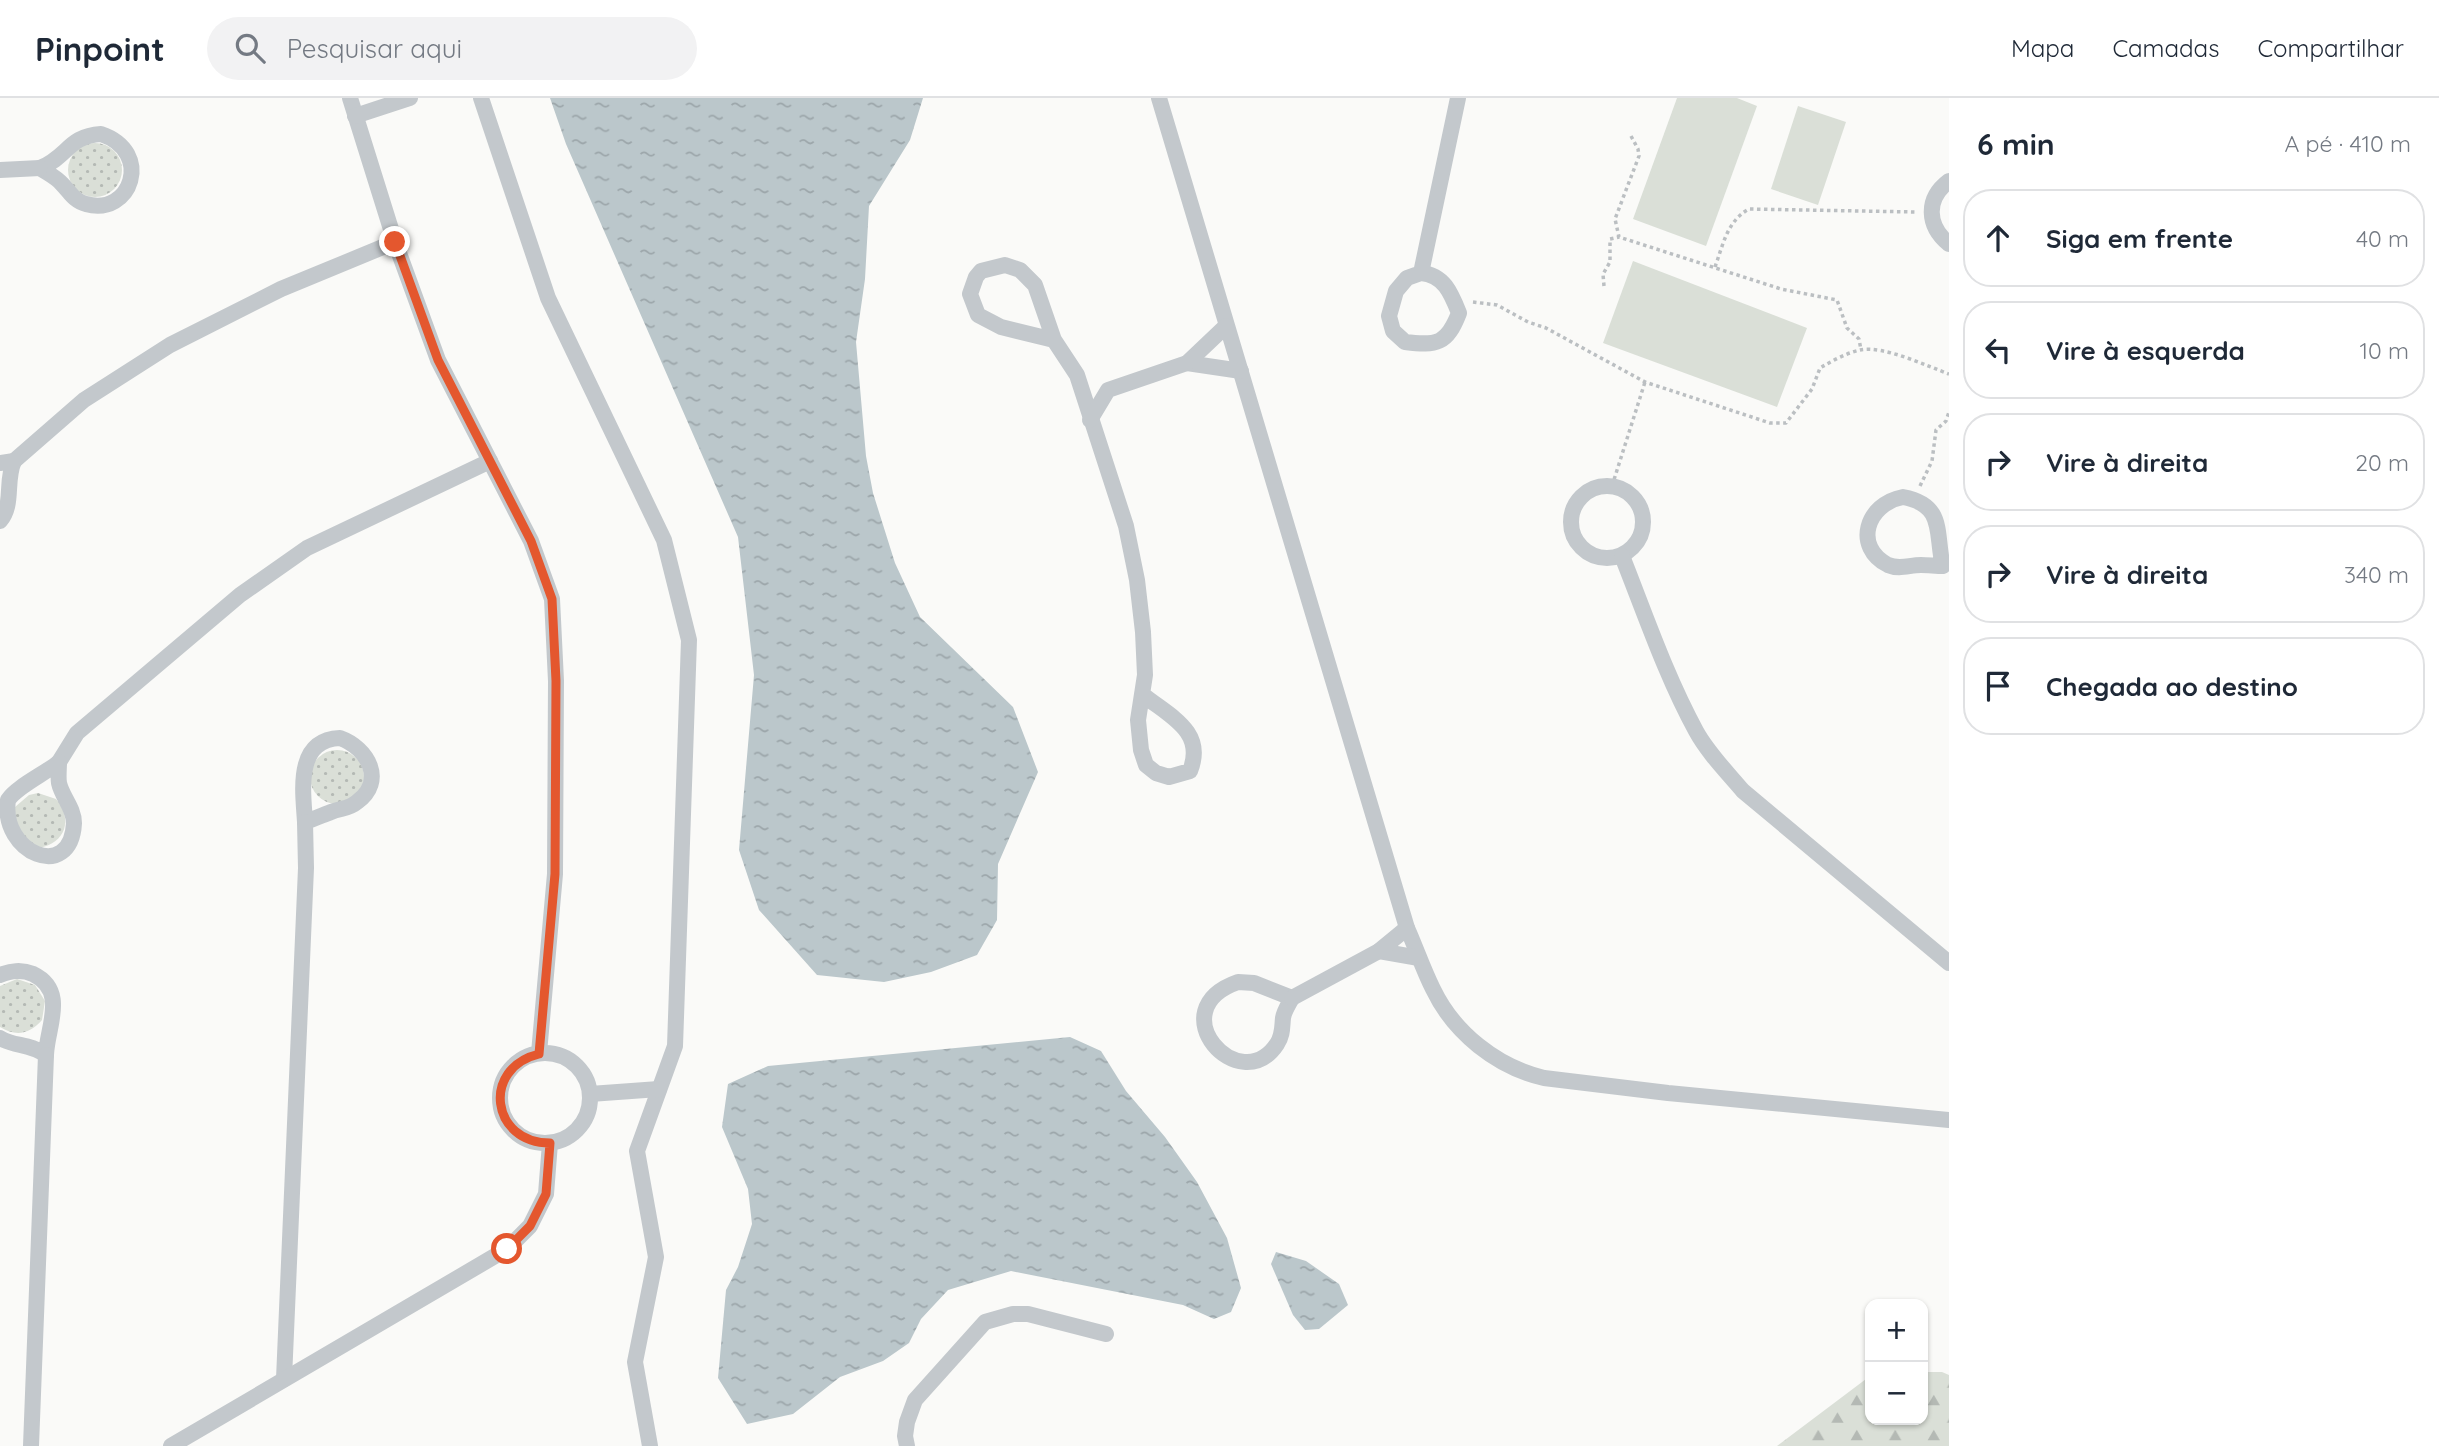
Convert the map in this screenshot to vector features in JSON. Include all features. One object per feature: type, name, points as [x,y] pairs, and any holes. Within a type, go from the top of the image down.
[{"type":"street","points":[[350,98],[395,242],[438,360],[531,541],[552,599],[556,681],[555,874],[539,1054]]},
{"type":"street","points":[[355,116],[410,98]]},
{"type":"street","points":[[481,98],[548,298],[664,540],[689,640],[675,1046],[638,1151],[656,1257],[635,1362],[650,1446]]},
{"type":"street","points":[[1159,98],[1407,928],[1433,991],[1451,1019],[1476,1044],[1524,1073],[1567,1082],[1949,1120]]},
{"type":"street","points":[[1421,273],[1458,98]]},
{"type":"street","points":[[0,170],[40,168],[52,163],[72,142],[86,135],[102,134],[114,138],[124,147],[131,159],[132,172],[129,185],[122,196],[110,204],[97,206],[84,204],[71,196],[62,183],[40,168]]},
{"type":"street","points":[[1949,181],[1934,196],[1931,213],[1935,229],[1949,244]]},
{"type":"street","points":[[0,521],[9,502],[7,462],[84,400],[170,345],[281,289],[395,242]]},
{"type":"street","points":[[1054,340],[1001,327],[978,315],[970,294],[981,271],[1005,265],[1020,270],[1035,285],[1054,340],[1077,375],[1126,526],[1137,580],[1145,675],[1142,694],[1138,720],[1141,750],[1146,765],[1156,773],[1169,777],[1190,771],[1196,757],[1194,740],[1179,723],[1142,694]]},
{"type":"street","points":[[1421,273],[1434,274],[1454,299],[1459,313],[1452,332],[1437,343],[1405,342],[1393,331],[1389,316],[1396,291],[1407,278],[1421,273]]},
{"type":"street","points":[[1090,420],[1108,390],[1187,363],[1226,326]]},
{"type":"street","points":[[1187,363],[1241,371]]},
{"type":"street","points":[[1077,375],[1108,390]]},
{"type":"street","points":[[59,762],[59,782],[72,809],[74,824],[69,839],[61,849],[49,855],[36,857],[23,854],[12,847],[4,835],[1,822],[3,809],[10,797],[59,762],[77,733],[151,668],[251,588],[307,548],[489,461]]},
{"type":"street","points":[[1599,486],[1612,486],[1625,490],[1635,499],[1642,510],[1644,524],[1641,537],[1633,548],[1622,556],[1609,558],[1584,550],[1575,540],[1571,527],[1572,513],[1577,501],[1599,486]]},
{"type":"street","points":[[1903,497],[1916,499],[1927,506],[1935,516],[1946,569],[1919,565],[1905,568],[1891,566],[1879,559],[1871,547],[1867,533],[1871,518],[1879,506],[1890,499],[1903,497]]},
{"type":"street","points":[[1622,556],[1697,732],[1718,761],[1743,791],[1949,963]]},
{"type":"street","points":[[284,1379],[305,882],[303,783],[308,756],[316,746],[327,739],[340,738],[353,742],[363,751],[369,763],[371,776],[368,789],[360,800],[348,808],[332,811],[305,822]]},
{"type":"street","points":[[1292,998],[1254,983],[1238,982],[1223,987],[1212,998],[1205,1012],[1205,1027],[1210,1042],[1221,1054],[1235,1060],[1251,1061],[1266,1055],[1277,1044],[1283,1031],[1283,1015],[1292,998],[1379,951],[1407,928]]},
{"type":"street","points":[[1379,951],[1419,958]]},
{"type":"street","points":[[0,975],[27,971],[39,977],[54,999],[54,1014],[47,1041],[30,1446]]},
{"type":"street","points":[[0,1038],[36,1048],[47,1055]]},
{"type":"street","points":[[539,1054],[559,1056],[577,1066],[588,1084],[590,1094],[587,1114],[582,1124],[568,1137],[550,1143],[531,1141],[515,1131],[508,1124],[500,1105],[502,1084],[512,1067],[520,1060],[539,1054]]},
{"type":"street","points":[[590,1094],[659,1089]]},
{"type":"street","points":[[171,1446],[507,1249],[530,1226],[546,1194],[550,1143]]},
{"type":"street","points":[[907,1446],[907,1422],[915,1400],[985,1322],[1013,1314],[1028,1314],[1106,1334]]},
{"type":"path","points":[[1619,237],[1615,219],[1639,156],[1631,136]]},
{"type":"path","points":[[1715,267],[1730,226],[1736,217],[1749,209],[1931,213]]},
{"type":"path","points":[[1604,286],[1602,274],[1610,262],[1611,239],[1619,237],[1781,289],[1837,300],[1847,328],[1859,339],[1861,350]]},
{"type":"path","points":[[1454,299],[1496,305],[1528,322],[1553,331],[1645,383],[1770,424],[1786,423],[1812,389],[1820,368],[1861,350],[1899,356],[1949,374]]},
{"type":"path","points":[[1612,486],[1645,383]]},
{"type":"path","points":[[1916,499],[1932,461],[1936,430],[1949,412]]},
{"type":"green space","points":[[1677,98],[1737,98],[1757,106],[1706,246],[1633,219]]},
{"type":"green space","points":[[1798,106],[1846,122],[1818,205],[1771,189]]},
{"type":"green space","points":[[95,143],[114,151],[122,170],[114,189],[95,197],[76,189],[68,170],[76,151]]},
{"type":"green space","points":[[1633,261],[1807,328],[1777,407],[1603,343]]},
{"type":"green space","points":[[337,750],[356,758],[364,777],[356,796],[337,804],[318,796],[310,777],[318,758]]},
{"type":"green space","points":[[38,793],[56,799],[65,822],[61,836],[39,848],[15,835],[15,807],[29,795]]},
{"type":"green space","points":[[17,979],[35,985],[45,1001],[42,1020],[28,1031],[17,1033],[0,1027],[0,986]]},
{"type":"green space","points":[[1928,1372],[1949,1375],[1949,1446],[1777,1446],[1865,1380],[1865,1425],[1928,1425]]},
{"type":"water","points":[[550,98],[923,98],[910,140],[869,206],[865,279],[856,342],[866,456],[873,493],[895,563],[920,617],[1013,707],[1038,772],[998,864],[997,920],[977,955],[931,972],[884,982],[817,975],[759,910],[739,850],[754,675],[738,537],[566,144]]},
{"type":"water","points":[[1070,1037],[1101,1051],[1126,1091],[1165,1137],[1197,1182],[1227,1238],[1241,1288],[1231,1312],[1214,1319],[1183,1305],[1011,1271],[948,1290],[921,1319],[909,1343],[883,1361],[840,1377],[793,1414],[747,1424],[718,1378],[726,1290],[738,1267],[752,1224],[748,1189],[722,1127],[728,1084],[768,1066]]},
{"type":"water","points":[[1276,1252],[1306,1261],[1339,1284],[1348,1305],[1319,1329],[1305,1330],[1293,1315],[1271,1264]]},
{"type":"route","points":[[395,242],[438,360],[531,541],[552,599],[556,681],[555,874],[539,1054],[520,1060],[512,1067],[502,1084],[500,1094],[503,1115],[515,1131],[531,1141],[550,1143],[546,1194],[530,1226],[507,1249]]}]
